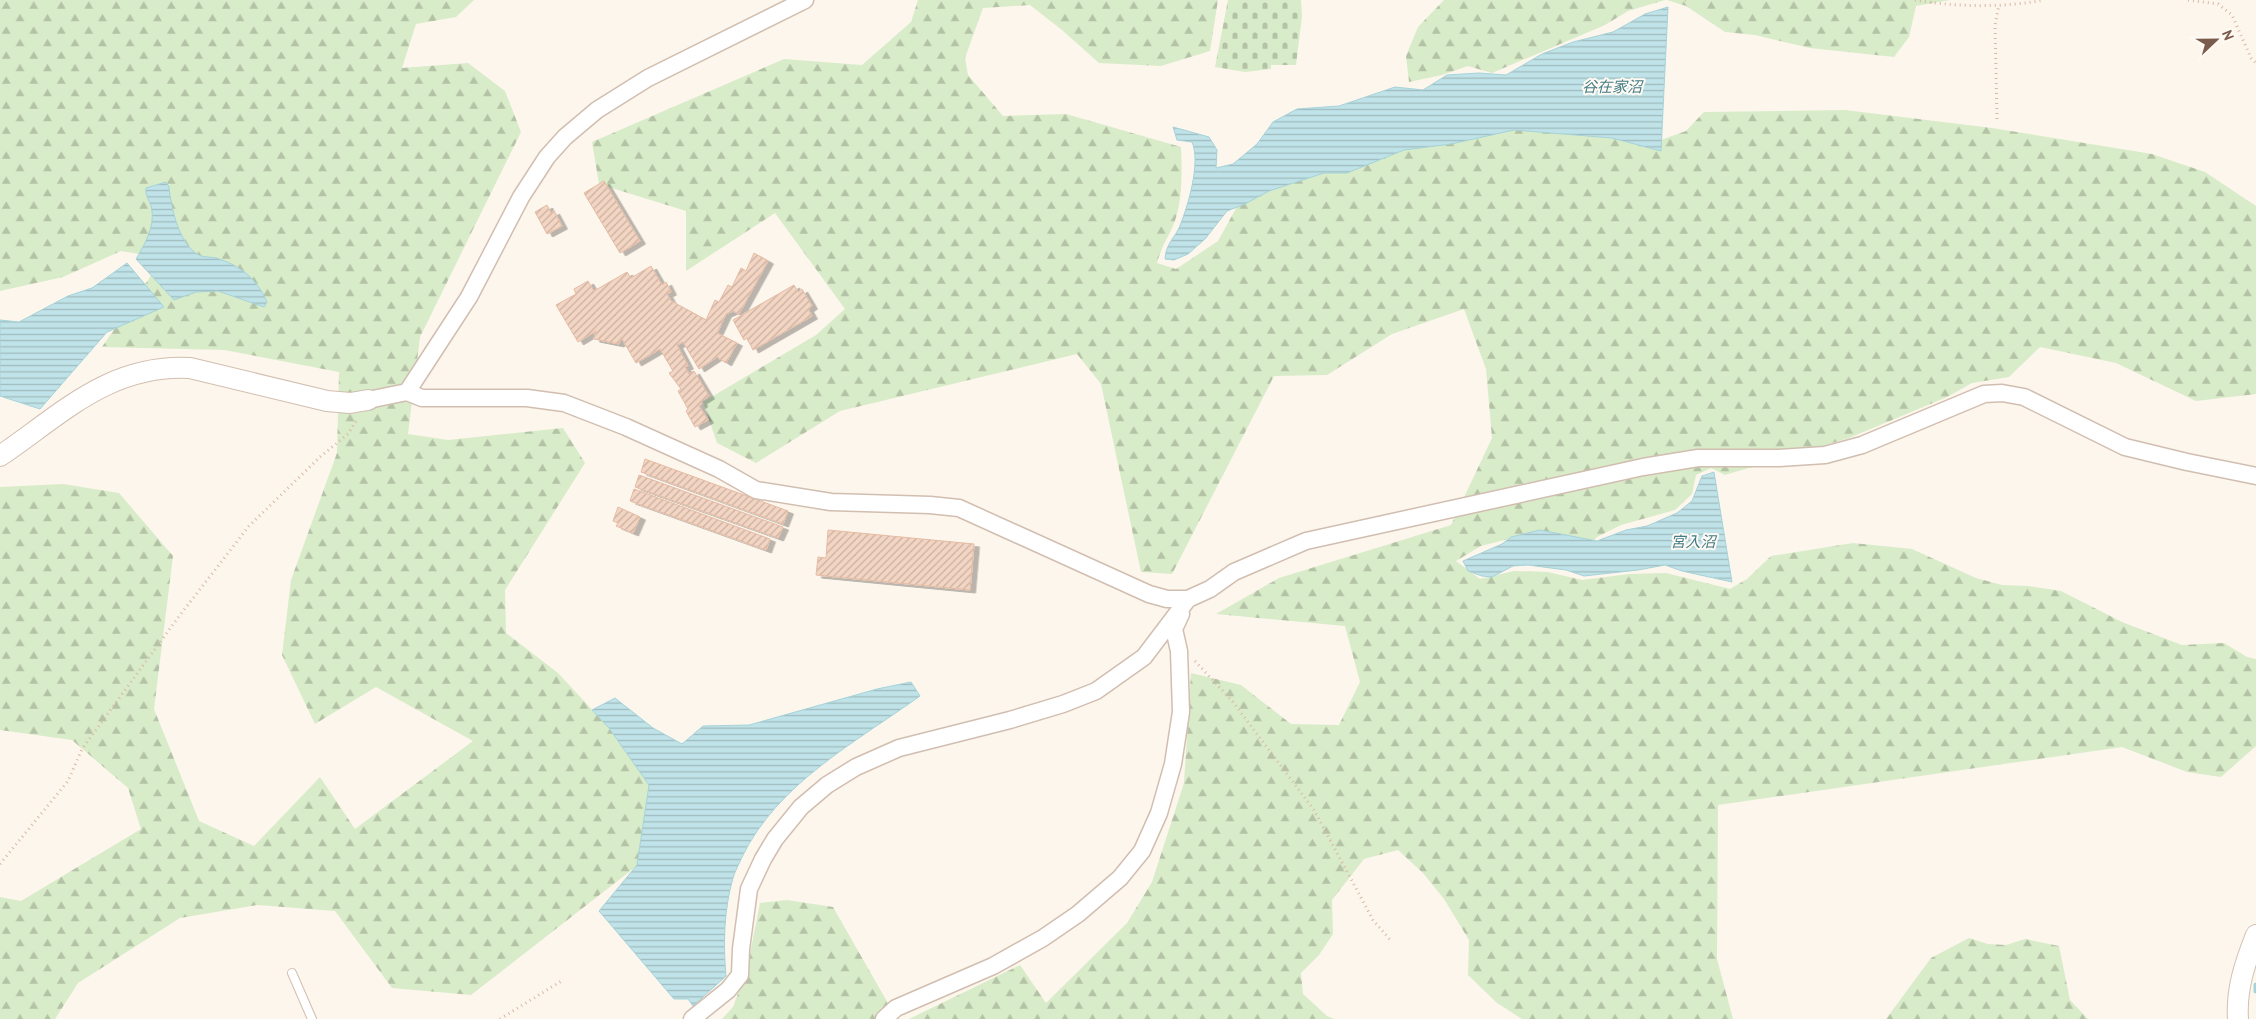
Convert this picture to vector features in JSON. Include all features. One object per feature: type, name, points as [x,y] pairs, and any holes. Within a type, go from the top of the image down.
[{"type":"street","points":[[407,392],[469,297],[521,197],[547,157],[565,137],[597,110],[648,78],[805,0]]},
{"type":"street","points":[[0,456],[49,420],[99,387],[143,371],[170,367],[190,368],[327,401],[350,403],[407,392],[422,398],[527,398],[564,403],[626,427],[719,469],[756,490],[831,502],[930,505],[959,508],[1067,555],[1149,594],[1167,599],[1188,599],[1210,589],[1234,572],[1306,542],[1644,466],[1698,458],[1779,458],[1825,455],[1862,445],[1984,394],[2002,393],[2024,397],[2125,447],[2256,476]]},
{"type":"street","points":[[884,1019],[896,1008],[993,966],[1044,938],[1078,914],[1120,878],[1142,851],[1159,813],[1173,764],[1181,712],[1179,651],[1174,629],[1188,599]]},
{"type":"street","points":[[692,1019],[728,990],[740,975],[745,910],[749,889],[771,846],[801,807],[827,785],[856,767],[899,748],[1010,720],[1096,692],[1144,657],[1188,599]]},
{"type":"street","points":[[2238,1019],[2237,1002],[2244,966],[2256,935]]},
{"type":"lane","points":[[292,973],[312,1019]]},
{"type":"path","points":[[1915,0],[1946,5],[2014,6],[2044,0]]},
{"type":"path","points":[[2188,0],[2218,4],[2232,15],[2251,58],[2256,63]]},
{"type":"path","points":[[1997,118],[1995,25],[1999,5]]},
{"type":"path","points":[[0,864],[68,781],[82,749],[104,717],[249,526],[320,457],[348,434],[368,400]]},
{"type":"path","points":[[1179,651],[1196,662],[1233,702],[1314,810],[1373,920],[1392,942]]},
{"type":"path","points":[[500,1019],[563,980]]},
{"type":"green space","points":[[0,0],[474,0],[456,17],[416,24],[402,68],[468,63],[505,91],[521,132],[420,337],[408,434],[448,440],[563,428],[585,463],[505,590],[506,633],[558,673],[609,728],[649,785],[638,865],[471,995],[392,988],[335,911],[257,905],[180,918],[78,983],[55,1019],[0,1019],[0,897],[21,901],[141,829],[128,788],[72,740],[0,730],[0,487],[63,484],[119,493],[173,556],[154,709],[199,821],[254,846],[320,777],[355,829],[473,741],[376,687],[315,724],[282,655],[291,580],[337,453],[339,372],[224,350],[102,347],[163,258],[121,251],[63,277],[0,291]]},
{"type":"green space","points":[[918,0],[1218,0],[1210,51],[1161,66],[1099,63],[1030,5],[983,8],[965,58],[968,75],[1003,116],[1066,114],[1181,147],[1180,199],[1176,219],[1157,263],[1176,269],[1218,241],[1239,203],[1272,184],[1516,116],[1652,143],[1686,131],[1704,112],[1845,110],[1992,128],[2152,154],[2205,172],[2256,206],[2256,394],[2196,401],[2116,363],[2040,347],[2009,377],[1972,383],[1947,397],[1849,438],[1725,475],[1711,468],[1696,475],[1692,494],[1675,510],[1621,525],[1597,537],[1583,553],[1512,538],[1481,546],[1456,561],[1480,579],[1514,571],[1548,572],[1582,580],[1629,574],[1666,573],[1730,589],[1747,579],[1771,556],[1853,543],[1912,549],[1976,578],[2002,585],[2028,586],[2061,591],[2122,622],[2182,645],[2224,643],[2247,657],[2256,659],[2256,746],[2221,777],[2187,772],[2122,747],[1718,805],[1717,959],[1733,1019],[1522,1019],[1497,1003],[1468,975],[1469,940],[1444,899],[1423,873],[1398,850],[1364,859],[1332,900],[1333,934],[1319,955],[1301,973],[1303,994],[1327,1016],[1335,1019],[909,1019],[1020,965],[1046,1003],[1127,923],[1152,882],[1184,783],[1191,673],[1241,685],[1291,724],[1339,725],[1360,682],[1345,626],[1216,614],[1279,578],[1451,525],[1492,438],[1486,369],[1464,309],[1392,334],[1327,375],[1274,376],[1172,574],[1141,572],[1101,384],[1077,354],[840,411],[756,463],[717,443],[703,402],[816,335],[845,309],[775,213],[686,271],[686,211],[599,184],[592,142],[784,59],[862,65],[911,22]]},
{"type":"green space","points":[[1228,0],[1301,0],[1302,16],[1296,65],[1271,65],[1271,69],[1245,72],[1215,67]]},
{"type":"green space","points":[[1444,0],[1665,0],[1628,11],[1605,25],[1492,73],[1468,66],[1442,75],[1409,82],[1406,56],[1418,27]]},
{"type":"green space","points":[[1667,0],[1950,0],[1916,6],[1909,37],[1894,57],[1810,48],[1755,35],[1725,32],[1686,6]]},
{"type":"green space","points":[[787,900],[833,907],[897,1019],[722,1019],[733,1007],[747,969],[760,903]]},
{"type":"green space","points":[[1969,938],[1988,944],[2006,945],[2025,939],[2059,946],[2070,1000],[2088,1019],[1886,1019],[1931,958]]},
{"type":"water","name":"谷在家沼","points":[[1668,7],[1661,151],[1612,138],[1514,130],[1451,144],[1404,150],[1347,173],[1324,173],[1269,191],[1227,211],[1205,239],[1188,254],[1174,260],[1165,259],[1168,246],[1179,228],[1186,209],[1195,161],[1192,142],[1177,140],[1173,127],[1209,137],[1217,150],[1216,168],[1233,164],[1257,144],[1273,122],[1297,109],[1339,106],[1395,87],[1423,90],[1447,75],[1479,73],[1506,75],[1542,54],[1573,42],[1613,32],[1645,14]]},
{"type":"water","points":[[166,182],[169,187],[174,215],[187,244],[201,256],[225,261],[247,274],[263,294],[267,302],[264,307],[218,291],[196,292],[174,300],[136,259],[146,241],[152,220],[151,206],[146,188]]},
{"type":"water","points":[[127,263],[164,307],[107,332],[40,409],[0,396],[0,320],[19,322],[68,296],[92,288]]},
{"type":"water","name":"宮入沼","points":[[1714,472],[1732,582],[1682,571],[1665,565],[1584,576],[1566,570],[1528,565],[1513,566],[1492,577],[1468,571],[1463,561],[1502,544],[1511,537],[1540,530],[1597,541],[1626,530],[1647,526],[1677,513],[1692,501],[1702,476]]},
{"type":"water","points":[[911,682],[920,696],[820,766],[776,807],[757,831],[742,857],[730,890],[725,927],[726,976],[693,1006],[688,999],[674,999],[599,911],[637,865],[649,785],[609,728],[592,710],[615,698],[653,728],[682,744],[703,726],[749,725],[877,689]]},
{"type":"building","points":[[604,181],[640,241],[620,253],[584,193]]},
{"type":"building","points":[[547,205],[551,213],[554,211],[562,226],[547,234],[535,212]]},
{"type":"building","points":[[754,253],[768,261],[739,314],[733,311],[726,314],[717,333],[737,343],[726,363],[717,357],[699,369],[683,342],[677,345],[688,366],[685,367],[689,374],[694,371],[709,396],[701,401],[702,404],[699,406],[708,420],[695,427],[678,391],[681,389],[669,373],[673,371],[660,349],[636,363],[621,337],[619,344],[594,339],[596,331],[578,342],[556,305],[576,294],[574,289],[588,281],[594,291],[627,272],[631,278],[651,266],[662,285],[666,282],[671,292],[667,294],[671,301],[706,320],[715,300],[719,302],[728,285],[732,287],[741,268],[746,271]]},
{"type":"building","points":[[794,285],[798,292],[802,289],[812,306],[808,309],[812,316],[753,350],[747,338],[744,340],[733,320]]},
{"type":"building","points":[[645,459],[788,511],[783,524],[641,472]]},
{"type":"building","points":[[639,475],[783,527],[778,538],[635,487]]},
{"type":"building","points":[[634,489],[770,539],[766,550],[630,501]]},
{"type":"building","points":[[618,507],[640,517],[633,533],[616,526],[618,523],[613,521]]},
{"type":"building","points":[[828,530],[974,544],[970,590],[816,575],[818,557],[826,558]]},
{"type":"waterway","points":[[2256,985],[2256,991]]}]
